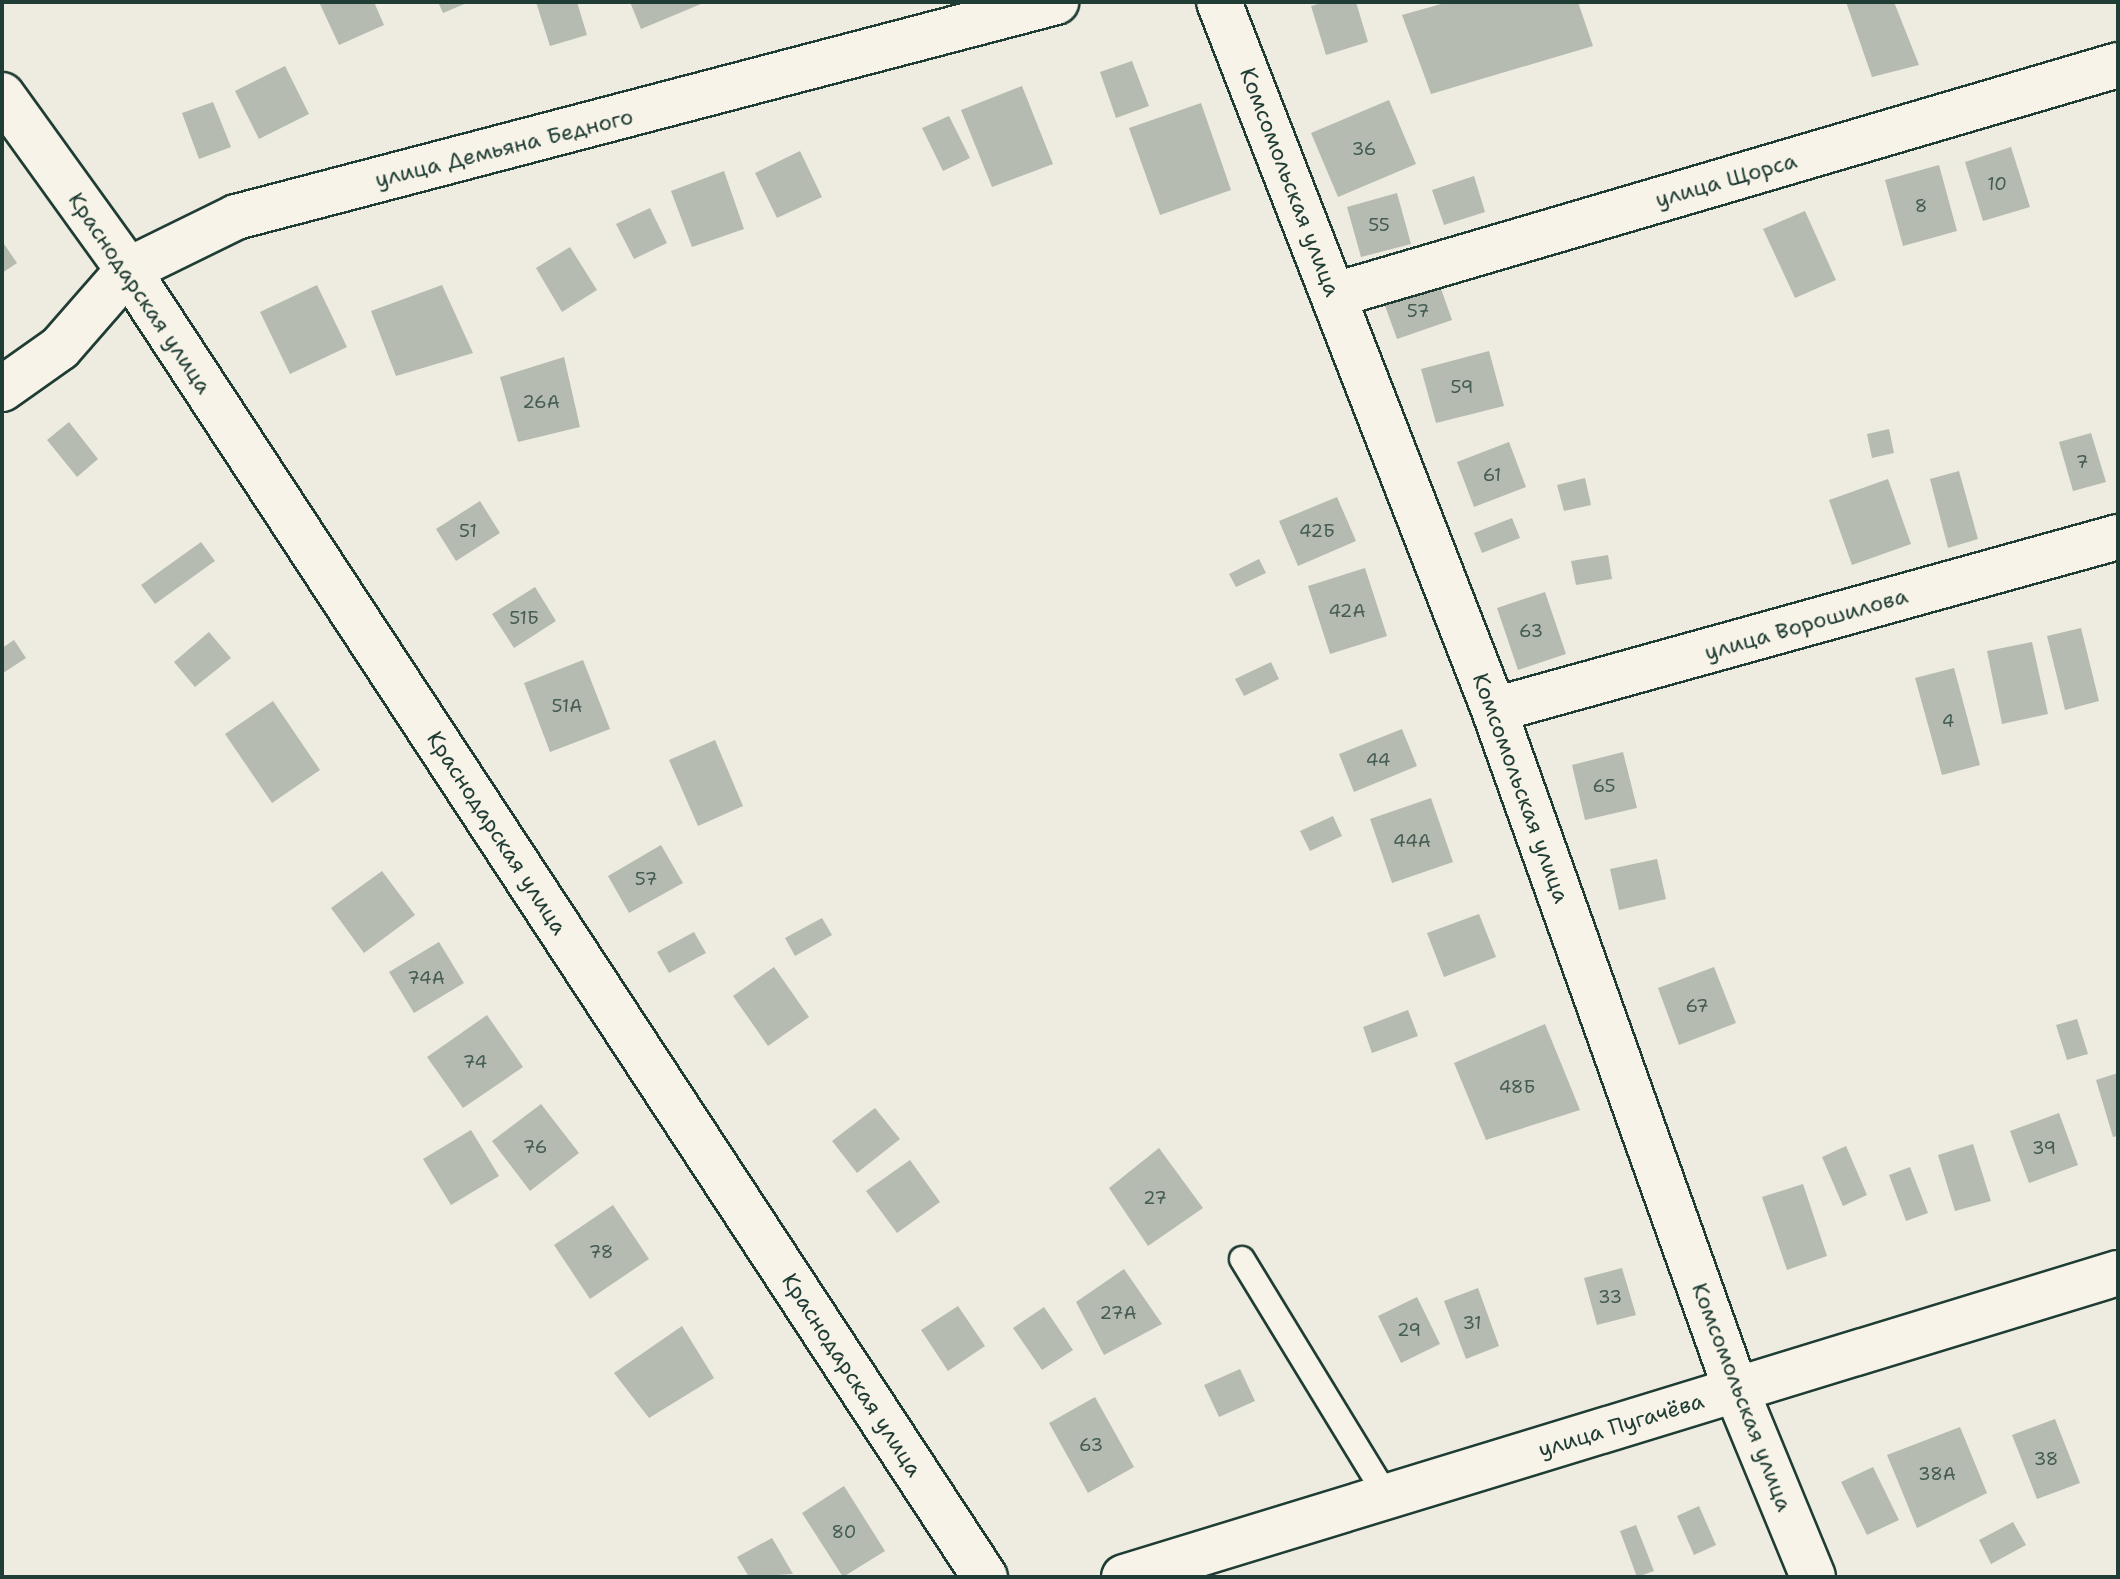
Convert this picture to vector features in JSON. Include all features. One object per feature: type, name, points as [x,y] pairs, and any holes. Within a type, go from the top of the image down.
[{"type":"street","name":"улица Демьяна Бедного","points":[[2,389],[60,348],[128,270],[236,217],[1056,2]]},
{"type":"street","name":"Комсомольская улица","points":[[1219,2],[1494,710],[1736,1390],[1813,1577]]},
{"type":"street","name":"улица Щорса","points":[[1335,295],[2118,65]]},
{"type":"street","name":"Краснодарская улица","points":[[2,95],[128,270],[985,1577]]},
{"type":"street","name":"улица Ворошилова","points":[[1494,710],[2118,537]]},
{"type":"street","name":"улица Пугачёва","points":[[1124,1577],[2118,1273]]},
{"type":"lane","points":[[1242,1259],[1387,1497]]},
{"type":"building","points":[[319,2],[374,2],[384,25],[339,45]]},
{"type":"building","points":[[438,2],[469,2],[443,13]]},
{"type":"building","points":[[536,2],[577,2],[587,35],[550,46]]},
{"type":"building","points":[[630,2],[700,2],[701,4],[641,29]]},
{"type":"building","points":[[1325,2],[1356,2],[1368,42],[1326,55],[1311,6]]},
{"type":"building","points":[[1448,2],[1578,2],[1593,46],[1431,94],[1402,15]]},
{"type":"building","points":[[1846,2],[1894,2],[1919,65],[1872,77]]},
{"type":"building","points":[[1132,61],[1149,106],[1116,118],[1100,72]]},
{"type":"building","points":[[285,66],[309,114],[259,139],[235,91]]},
{"type":"building","points":[[1022,86],[1053,164],[992,187],[961,110]]},
{"type":"building","points":[[1389,100],[1416,164],[1338,197],[1311,133]]},
{"type":"building","points":[[213,102],[231,147],[199,159],[182,113]]},
{"type":"building","points":[[1201,103],[1231,190],[1160,215],[1129,128]]},
{"type":"building","points":[[949,116],[970,158],[943,171],[922,128]]},
{"type":"building","points":[[2011,147],[2030,207],[1983,221],[1965,162]]},
{"type":"building","points":[[800,151],[822,197],[777,218],[755,173]]},
{"type":"building","points":[[1939,165],[1957,231],[1903,246],[1885,180]]},
{"type":"building","points":[[724,171],[744,229],[692,247],[671,191]]},
{"type":"building","points":[[1474,176],[1485,212],[1444,225],[1432,190]]},
{"type":"building","points":[[1397,193],[1411,244],[1361,257],[1347,207]]},
{"type":"building","points":[[650,208],[667,243],[634,259],[616,224]]},
{"type":"building","points":[[1805,211],[1836,280],[1795,298],[1763,229]]},
{"type":"building","points":[[2,241],[17,263],[2,273]]},
{"type":"building","points":[[570,247],[597,290],[562,312],[536,268]]},
{"type":"building","points":[[1439,283],[1452,320],[1397,339],[1384,303]]},
{"type":"building","points":[[317,285],[347,347],[290,374],[260,312]]},
{"type":"building","points":[[442,285],[473,353],[396,376],[371,311]]},
{"type":"building","points":[[1489,351],[1504,406],[1436,423],[1421,369]]},
{"type":"building","points":[[564,357],[580,427],[518,442],[500,377]]},
{"type":"building","points":[[69,422],[98,459],[77,477],[47,440]]},
{"type":"building","points":[[1889,429],[1894,453],[1872,458],[1867,434]]},
{"type":"building","points":[[2091,433],[2106,482],[2073,491],[2059,442]]},
{"type":"building","points":[[1509,442],[1526,487],[1474,507],[1457,462]]},
{"type":"building","points":[[1959,471],[1978,539],[1948,548],[1930,479]]},
{"type":"building","points":[[1585,478],[1591,505],[1564,511],[1557,485]]},
{"type":"building","points":[[1888,479],[1911,544],[1852,565],[1829,500]]},
{"type":"building","points":[[1337,497],[1356,541],[1298,566],[1279,521]]},
{"type":"building","points":[[480,501],[500,533],[456,561],[436,529]]},
{"type":"building","points":[[1512,518],[1520,538],[1482,553],[1474,533]]},
{"type":"building","points":[[201,542],[215,561],[155,604],[141,585]]},
{"type":"building","points":[[1608,555],[1612,579],[1576,585],[1571,561]]},
{"type":"building","points":[[1259,559],[1266,573],[1236,587],[1229,574]]},
{"type":"building","points":[[1365,568],[1387,636],[1330,654],[1308,586]]},
{"type":"building","points":[[535,587],[556,621],[514,648],[492,614]]},
{"type":"building","points":[[1545,592],[1566,654],[1518,670],[1497,608]]},
{"type":"building","points":[[2081,628],[2099,701],[2065,710],[2047,636]]},
{"type":"building","points":[[209,632],[231,658],[195,687],[174,662]]},
{"type":"building","points":[[14,640],[26,658],[3,673],[2,648]]},
{"type":"building","points":[[2032,642],[2048,714],[2002,724],[1987,651]]},
{"type":"building","points":[[583,660],[610,729],[550,752],[524,683]]},
{"type":"building","points":[[1271,662],[1279,679],[1244,696],[1235,679]]},
{"type":"building","points":[[1954,668],[1980,765],[1942,775],[1915,678]]},
{"type":"building","points":[[273,701],[320,770],[272,803],[225,734]]},
{"type":"building","points":[[1402,729],[1417,766],[1354,792],[1339,754]]},
{"type":"building","points":[[715,740],[743,806],[698,826],[669,760]]},
{"type":"building","points":[[1623,752],[1637,808],[1585,820],[1572,765]]},
{"type":"building","points":[[1431,798],[1453,862],[1392,883],[1370,819]]},
{"type":"building","points":[[1333,816],[1342,836],[1310,851],[1300,831]]},
{"type":"building","points":[[661,845],[683,883],[629,913],[608,876]]},
{"type":"building","points":[[1657,859],[1666,899],[1619,910],[1610,869]]},
{"type":"building","points":[[382,871],[415,915],[364,953],[331,908]]},
{"type":"building","points":[[1479,914],[1496,957],[1444,977],[1427,933]]},
{"type":"building","points":[[822,918],[832,935],[795,956],[785,938]]},
{"type":"building","points":[[694,932],[706,953],[669,973],[657,952]]},
{"type":"building","points":[[439,942],[464,983],[414,1013],[389,972]]},
{"type":"building","points":[[774,967],[809,1017],[768,1046],[733,996]]},
{"type":"building","points":[[1714,967],[1736,1023],[1679,1045],[1658,988]]},
{"type":"building","points":[[1408,1010],[1418,1036],[1372,1053],[1363,1027]]},
{"type":"building","points":[[487,1015],[523,1067],[463,1108],[427,1057]]},
{"type":"building","points":[[2077,1019],[2088,1054],[2067,1060],[2056,1025]]},
{"type":"building","points":[[1545,1024],[1580,1110],[1486,1140],[1454,1063]]},
{"type":"building","points":[[2118,1073],[2118,1136],[2113,1137],[2096,1080]]},
{"type":"building","points":[[541,1104],[579,1153],[530,1191],[492,1141]]},
{"type":"building","points":[[875,1108],[900,1139],[857,1173],[832,1141]]},
{"type":"building","points":[[2059,1113],[2078,1165],[2029,1183],[2010,1131]]},
{"type":"building","points":[[471,1130],[499,1176],[451,1205],[423,1159]]},
{"type":"building","points":[[1973,1144],[1991,1201],[1955,1211],[1938,1155]]},
{"type":"building","points":[[1846,1146],[1867,1195],[1843,1206],[1822,1157]]},
{"type":"building","points":[[1159,1148],[1203,1208],[1148,1246],[1109,1188]]},
{"type":"building","points":[[910,1160],[940,1202],[897,1233],[866,1191]]},
{"type":"building","points":[[1910,1167],[1928,1213],[1906,1221],[1889,1175]]},
{"type":"building","points":[[1803,1184],[1827,1256],[1787,1270],[1762,1197]]},
{"type":"building","points":[[613,1205],[649,1259],[590,1299],[554,1245]]},
{"type":"building","points":[[1622,1268],[1636,1315],[1597,1325],[1584,1278]]},
{"type":"building","points":[[1124,1269],[1162,1324],[1104,1355],[1076,1302]]},
{"type":"building","points":[[1478,1288],[1499,1346],[1466,1359],[1444,1301]]},
{"type":"building","points":[[1417,1297],[1440,1344],[1401,1363],[1378,1316]]},
{"type":"building","points":[[958,1306],[985,1346],[948,1371],[921,1330]]},
{"type":"building","points":[[1044,1307],[1073,1350],[1042,1370],[1013,1328]]},
{"type":"building","points":[[682,1326],[714,1378],[649,1418],[614,1373]]},
{"type":"building","points":[[1240,1369],[1255,1401],[1219,1417],[1204,1385]]},
{"type":"building","points":[[1095,1397],[1134,1467],[1088,1493],[1049,1423]]},
{"type":"building","points":[[2055,1419],[2080,1483],[2037,1499],[2012,1435]]},
{"type":"building","points":[[1960,1427],[1987,1493],[1917,1528],[1887,1455]]},
{"type":"building","points":[[1873,1467],[1899,1520],[1867,1535],[1841,1482]]},
{"type":"building","points":[[844,1486],[885,1551],[843,1577],[802,1513]]},
{"type":"building","points":[[1699,1506],[1716,1545],[1694,1555],[1677,1516]]},
{"type":"building","points":[[2013,1522],[2026,1545],[1991,1564],[1979,1540]]},
{"type":"building","points":[[1636,1525],[1654,1571],[1637,1577],[1620,1531]]},
{"type":"building","points":[[772,1538],[793,1574],[749,1577],[737,1557]]}]
